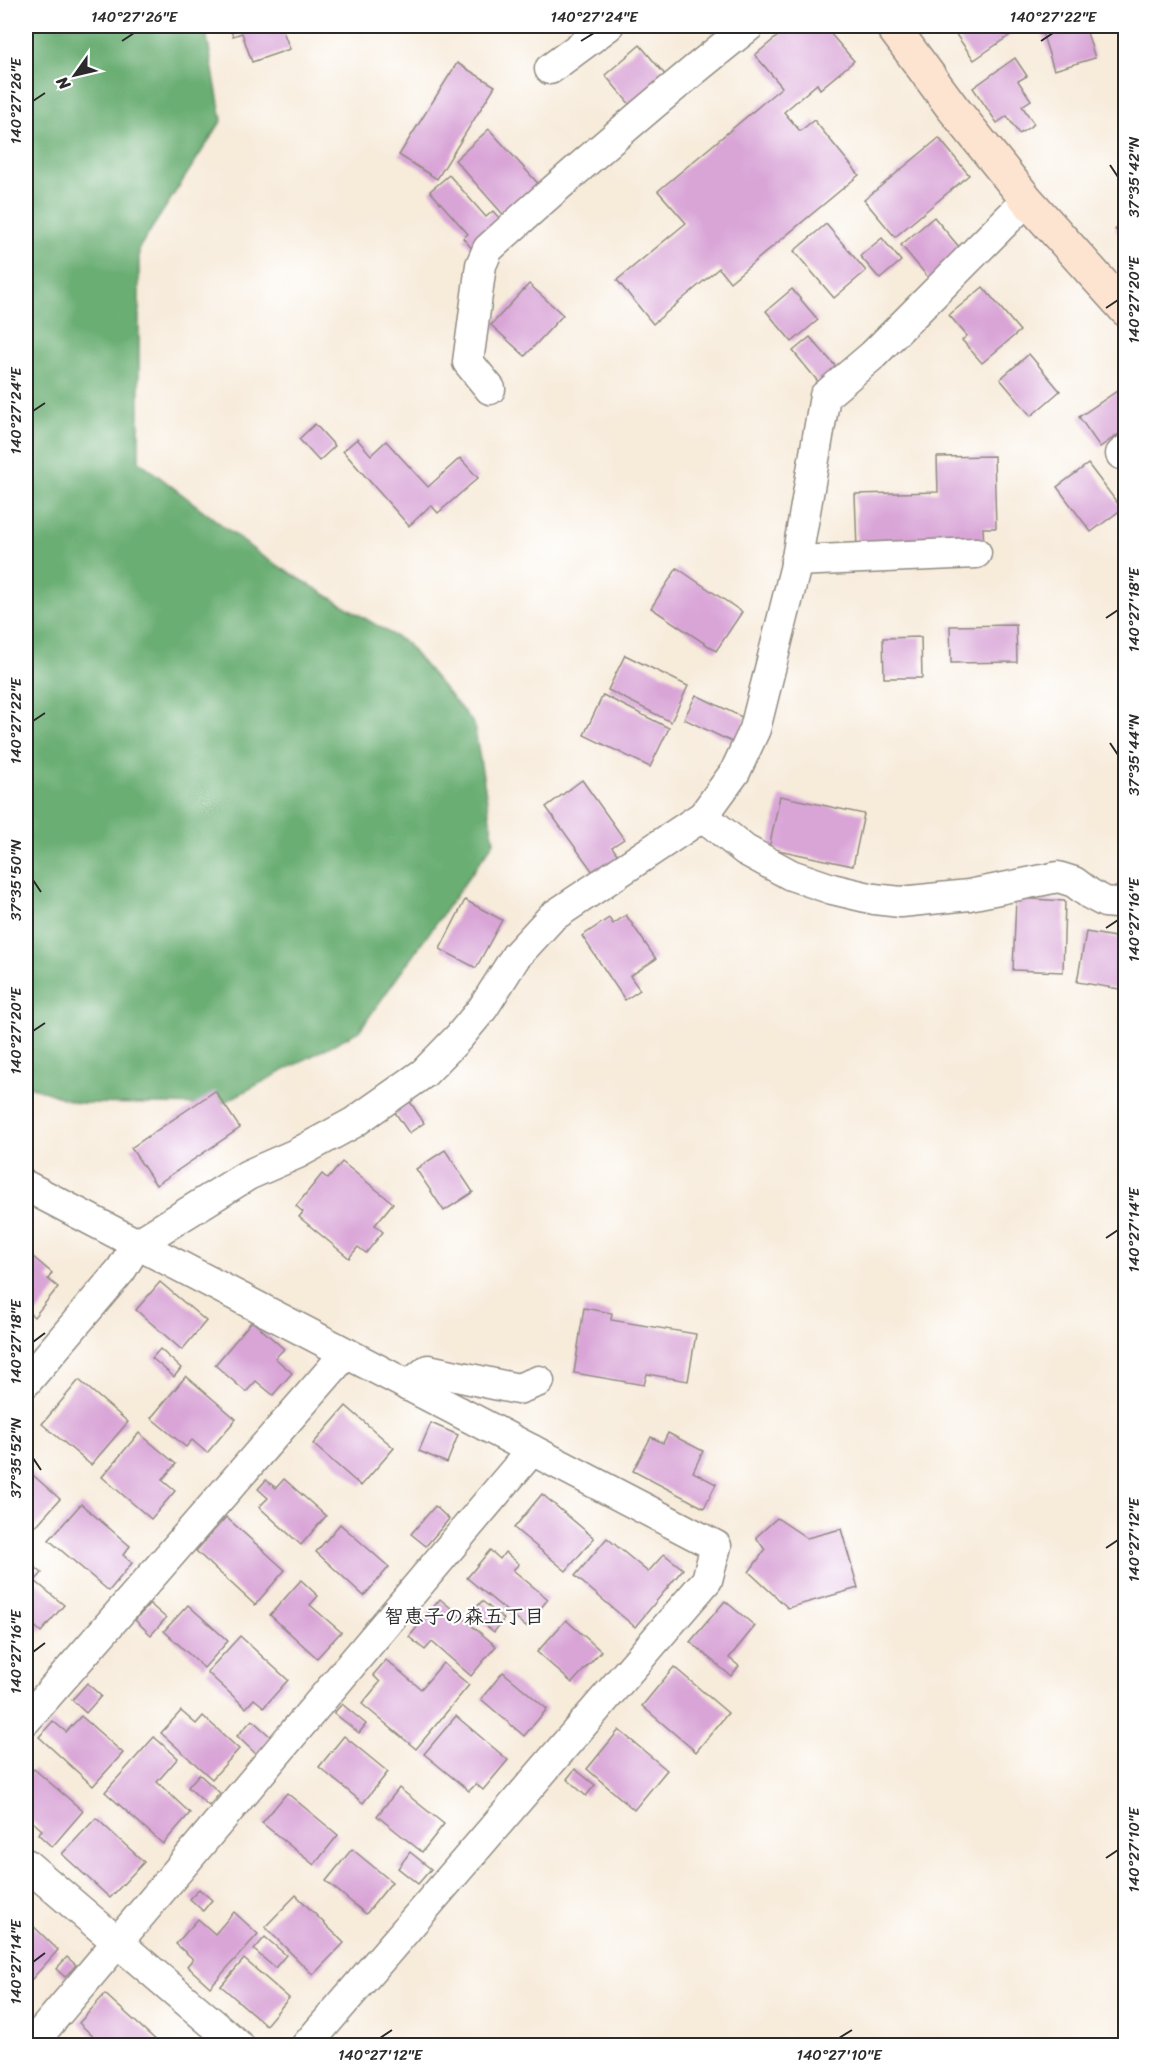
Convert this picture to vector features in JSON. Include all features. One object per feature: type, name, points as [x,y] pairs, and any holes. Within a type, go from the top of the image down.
[{"type":"street","points":[[550,69],[608,26]]},
{"type":"street","points":[[490,389],[468,362],[480,265],[488,249],[582,164],[748,26]]},
{"type":"street","points":[[892,26],[952,107],[1027,201],[1125,310]]},
{"type":"street","points":[[26,1382],[121,1270],[137,1244],[248,1175],[296,1154],[353,1123],[424,1073],[483,1008],[516,956],[552,917],[703,816],[735,772],[755,729],[796,561],[825,396],[873,355],[1027,201]]},
{"type":"street","points":[[796,561],[976,553]]},
{"type":"street","points":[[703,816],[745,850],[791,875],[832,889],[873,898],[901,902],[969,895],[1058,877],[1074,882],[1105,902],[1125,904]]},
{"type":"street","points":[[26,1186],[716,1546],[707,1580],[306,2046]]},
{"type":"street","points":[[26,1720],[346,1353]]},
{"type":"street","points":[[408,1386],[428,1370],[518,1389],[539,1381]]},
{"type":"street","points":[[30,2046],[532,1450]]},
{"type":"street","points":[[26,1864],[239,2046]]},
{"type":"green space","points":[[26,26],[205,26],[222,120],[139,248],[139,461],[262,556],[406,643],[474,724],[494,842],[359,1031],[219,1105],[77,1103],[26,1085]]},
{"type":"building","points":[[229,26],[281,26],[290,49],[252,62],[242,33],[233,36]]},
{"type":"building","points":[[790,26],[824,26],[854,61],[820,89],[817,84],[784,112],[800,131],[814,120],[859,175],[730,282],[719,268],[653,324],[617,280],[686,223],[658,191],[782,87],[755,55]]},
{"type":"building","points":[[950,26],[1021,26],[1022,27],[974,60]]},
{"type":"building","points":[[1040,26],[1085,26],[1095,58],[1054,70]]},
{"type":"building","points":[[640,45],[672,83],[637,113],[605,75]]},
{"type":"building","points":[[1015,58],[1027,76],[1018,81],[1031,100],[1022,106],[1034,124],[1019,134],[1007,116],[997,123],[973,88]]},
{"type":"building","points":[[457,63],[495,86],[437,179],[399,155]]},
{"type":"building","points":[[489,129],[543,189],[508,220],[455,160]]},
{"type":"building","points":[[939,138],[969,175],[895,237],[864,200]]},
{"type":"building","points":[[449,175],[486,217],[493,211],[508,228],[478,256],[463,238],[468,234],[430,191]]},
{"type":"building","points":[[934,217],[965,254],[932,282],[901,245]]},
{"type":"building","points":[[1126,218],[1126,238],[1115,230]]},
{"type":"building","points":[[826,224],[866,271],[834,298],[794,251]]},
{"type":"building","points":[[882,238],[901,261],[880,279],[860,256]]},
{"type":"building","points":[[529,284],[563,315],[525,356],[491,325]]},
{"type":"building","points":[[983,287],[1020,331],[982,363],[962,340],[967,336],[949,315]]},
{"type":"building","points":[[792,289],[818,320],[792,342],[766,311]]},
{"type":"building","points":[[810,337],[838,369],[820,384],[793,351]]},
{"type":"building","points":[[1029,354],[1060,391],[1031,416],[1000,379]]},
{"type":"building","points":[[1126,385],[1126,429],[1100,447],[1079,417]]},
{"type":"building","points":[[315,424],[335,446],[319,461],[299,439]]},
{"type":"building","points":[[357,439],[371,455],[386,441],[428,487],[460,458],[478,478],[438,513],[431,505],[409,526],[343,451]]},
{"type":"building","points":[[994,456],[996,528],[983,528],[984,547],[857,550],[855,494],[938,492],[937,457]]},
{"type":"building","points":[[1088,464],[1122,509],[1091,532],[1057,487]]},
{"type":"building","points":[[677,568],[742,612],[716,651],[651,608]]},
{"type":"building","points":[[1016,625],[1017,662],[951,663],[950,626]]},
{"type":"building","points":[[921,637],[922,678],[884,678],[883,638]]},
{"type":"building","points":[[625,655],[688,686],[671,722],[608,690]]},
{"type":"building","points":[[603,695],[669,728],[650,767],[584,735]]},
{"type":"building","points":[[696,695],[746,719],[734,743],[684,719]]},
{"type":"building","points":[[582,780],[624,839],[612,847],[623,862],[598,879],[546,807]]},
{"type":"building","points":[[780,796],[864,814],[853,866],[769,848]]},
{"type":"building","points":[[1016,898],[1065,901],[1063,972],[1013,970]]},
{"type":"building","points":[[465,900],[502,920],[476,968],[440,949]]},
{"type":"building","points":[[626,915],[656,959],[630,976],[640,990],[625,1000],[582,936],[609,918],[613,924]]},
{"type":"building","points":[[1086,932],[1126,939],[1126,990],[1077,982]]},
{"type":"building","points":[[215,1091],[240,1128],[156,1185],[131,1148]]},
{"type":"building","points":[[409,1100],[424,1123],[409,1133],[394,1111]]},
{"type":"building","points":[[445,1150],[473,1192],[444,1211],[416,1169]]},
{"type":"building","points":[[342,1162],[393,1203],[375,1225],[383,1232],[366,1253],[358,1247],[349,1258],[299,1217],[303,1212],[296,1206],[322,1174],[328,1179]]},
{"type":"building","points":[[26,1251],[52,1273],[48,1279],[58,1287],[34,1317],[26,1310]]},
{"type":"building","points":[[160,1282],[206,1321],[182,1350],[136,1310]]},
{"type":"building","points":[[584,1308],[612,1313],[611,1320],[696,1334],[688,1381],[647,1374],[644,1385],[574,1373]]},
{"type":"building","points":[[252,1321],[284,1349],[275,1358],[292,1373],[273,1395],[256,1381],[246,1392],[215,1365]]},
{"type":"building","points":[[160,1349],[181,1368],[174,1377],[152,1358]]},
{"type":"building","points":[[186,1376],[236,1419],[207,1453],[192,1440],[186,1447],[151,1418]]},
{"type":"building","points":[[79,1380],[128,1422],[91,1465],[42,1424]]},
{"type":"building","points":[[346,1406],[394,1448],[361,1486],[313,1444]]},
{"type":"building","points":[[431,1423],[458,1435],[447,1463],[419,1451]]},
{"type":"building","points":[[139,1433],[176,1464],[162,1480],[175,1491],[151,1519],[102,1477]]},
{"type":"building","points":[[668,1433],[703,1451],[693,1472],[716,1484],[704,1508],[633,1471],[651,1437],[663,1443]]},
{"type":"building","points":[[26,1469],[60,1499],[36,1526],[26,1517]]},
{"type":"building","points":[[284,1479],[326,1516],[301,1545],[259,1507],[268,1498],[258,1489],[266,1480],[276,1488]]},
{"type":"building","points":[[542,1494],[594,1538],[566,1571],[514,1528]]},
{"type":"building","points":[[81,1504],[130,1546],[123,1555],[132,1563],[109,1591],[49,1540]]},
{"type":"building","points":[[435,1506],[449,1519],[426,1546],[411,1534]]},
{"type":"building","points":[[226,1517],[285,1570],[255,1605],[196,1551]]},
{"type":"building","points":[[777,1518],[807,1538],[841,1529],[858,1588],[788,1608],[749,1572],[765,1550],[756,1537]]},
{"type":"building","points":[[340,1524],[389,1567],[364,1596],[316,1552]]},
{"type":"building","points":[[607,1538],[648,1572],[664,1554],[683,1569],[635,1627],[575,1576]]},
{"type":"building","points":[[490,1550],[500,1559],[505,1552],[519,1564],[513,1570],[548,1599],[526,1627],[467,1578]]},
{"type":"building","points":[[26,1560],[42,1573],[35,1581],[64,1605],[41,1632],[26,1618]]},
{"type":"building","points":[[301,1580],[318,1596],[310,1605],[341,1632],[317,1658],[270,1615]]},
{"type":"building","points":[[440,1599],[496,1646],[471,1676],[432,1642],[425,1650],[409,1637]]},
{"type":"building","points":[[482,1601],[504,1619],[494,1632],[471,1614]]},
{"type":"building","points":[[725,1601],[755,1626],[729,1658],[739,1666],[731,1676],[690,1642]]},
{"type":"building","points":[[150,1604],[166,1618],[151,1635],[135,1620]]},
{"type":"building","points":[[188,1605],[228,1641],[204,1668],[164,1631]]},
{"type":"building","points":[[566,1620],[601,1651],[572,1683],[537,1652]]},
{"type":"building","points":[[240,1636],[288,1680],[264,1707],[254,1699],[246,1708],[207,1672]]},
{"type":"building","points":[[386,1660],[421,1689],[443,1663],[469,1685],[416,1749],[362,1704],[380,1682],[373,1675]]},
{"type":"building","points":[[674,1667],[728,1713],[696,1752],[642,1706]]},
{"type":"building","points":[[503,1672],[547,1709],[524,1736],[481,1699]]},
{"type":"building","points":[[87,1683],[101,1696],[86,1713],[72,1700]]},
{"type":"building","points":[[342,1704],[366,1724],[359,1733],[334,1713]]},
{"type":"building","points":[[181,1711],[196,1724],[203,1716],[239,1749],[212,1779],[161,1733]]},
{"type":"building","points":[[81,1716],[123,1753],[93,1786],[39,1737],[53,1721],[66,1732]]},
{"type":"building","points":[[456,1716],[508,1760],[483,1790],[476,1784],[469,1791],[424,1754]]},
{"type":"building","points":[[252,1720],[271,1737],[256,1754],[237,1736]]},
{"type":"building","points":[[619,1730],[667,1770],[634,1810],[587,1769]]},
{"type":"building","points":[[344,1736],[388,1772],[363,1803],[319,1767]]},
{"type":"building","points":[[154,1737],[178,1758],[157,1782],[190,1813],[163,1844],[105,1792]]},
{"type":"building","points":[[34,1769],[83,1811],[52,1847],[38,1834],[42,1830],[26,1816],[26,1778]]},
{"type":"building","points":[[575,1769],[595,1785],[586,1796],[567,1779]]},
{"type":"building","points":[[199,1774],[220,1793],[209,1806],[188,1787]]},
{"type":"building","points":[[399,1788],[444,1824],[422,1852],[377,1816]]},
{"type":"building","points":[[287,1793],[338,1835],[314,1865],[262,1823]]},
{"type":"building","points":[[96,1818],[144,1862],[110,1898],[62,1854]]},
{"type":"building","points":[[352,1849],[392,1882],[366,1914],[326,1881]]},
{"type":"building","points":[[410,1852],[431,1869],[418,1884],[398,1868]]},
{"type":"building","points":[[199,1889],[212,1900],[203,1911],[190,1899]]},
{"type":"building","points":[[296,1895],[344,1943],[313,1975],[265,1927]]},
{"type":"building","points":[[234,1912],[258,1934],[210,1987],[187,1966],[193,1959],[176,1944],[198,1919],[215,1934]]},
{"type":"building","points":[[26,1919],[58,1950],[32,1979],[26,1973]]},
{"type":"building","points":[[265,1937],[286,1955],[275,1968],[254,1950]]},
{"type":"building","points":[[67,1957],[76,1965],[65,1977],[56,1969]]},
{"type":"building","points":[[244,1959],[289,1998],[266,2025],[221,1986]]},
{"type":"building","points":[[105,1994],[159,2043],[157,2046],[103,2046],[79,2023]]},
{"type":"district","name":"智恵子の森五丁目","points":[[464,1616]]}]
